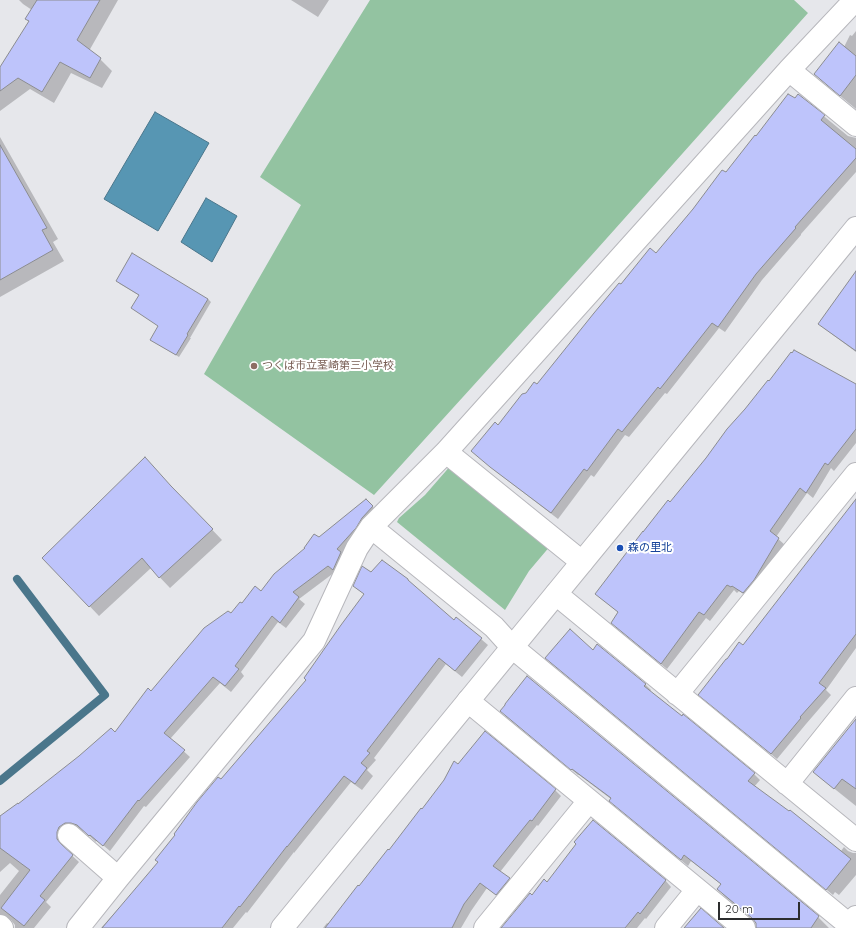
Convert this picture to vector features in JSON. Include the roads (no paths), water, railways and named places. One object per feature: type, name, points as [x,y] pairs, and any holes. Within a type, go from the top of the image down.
[{"type":"street","points":[[78,928],[314,641],[357,548],[370,527],[446,452],[849,2]]},
{"type":"street","points":[[789,70],[856,125]]},
{"type":"street","points":[[282,928],[856,228]]},
{"type":"street","points":[[446,452],[582,562]]},
{"type":"street","points":[[677,694],[856,474]]},
{"type":"street","points":[[370,527],[494,627],[512,647],[851,925]]},
{"type":"street","points":[[556,594],[856,840]]},
{"type":"street","points":[[787,784],[856,698]]},
{"type":"street","points":[[468,701],[744,928]]},
{"type":"street","points":[[485,928],[589,801]]},
{"type":"street","points":[[68,834],[118,878]]},
{"type":"street","points":[[666,928],[698,890]]},
{"type":"water","points":[[155,112],[209,143],[158,231],[104,199]]},
{"type":"water","points":[[206,198],[237,216],[212,262],[181,242]]},
{"type":"waterway","points":[[0,781],[105,695],[17,579]]},
{"type":"place","name":"つくば市立茎崎第三小学校","points":[[254,366]]},
{"type":"place","name":"森の里北","points":[[620,548]]}]
